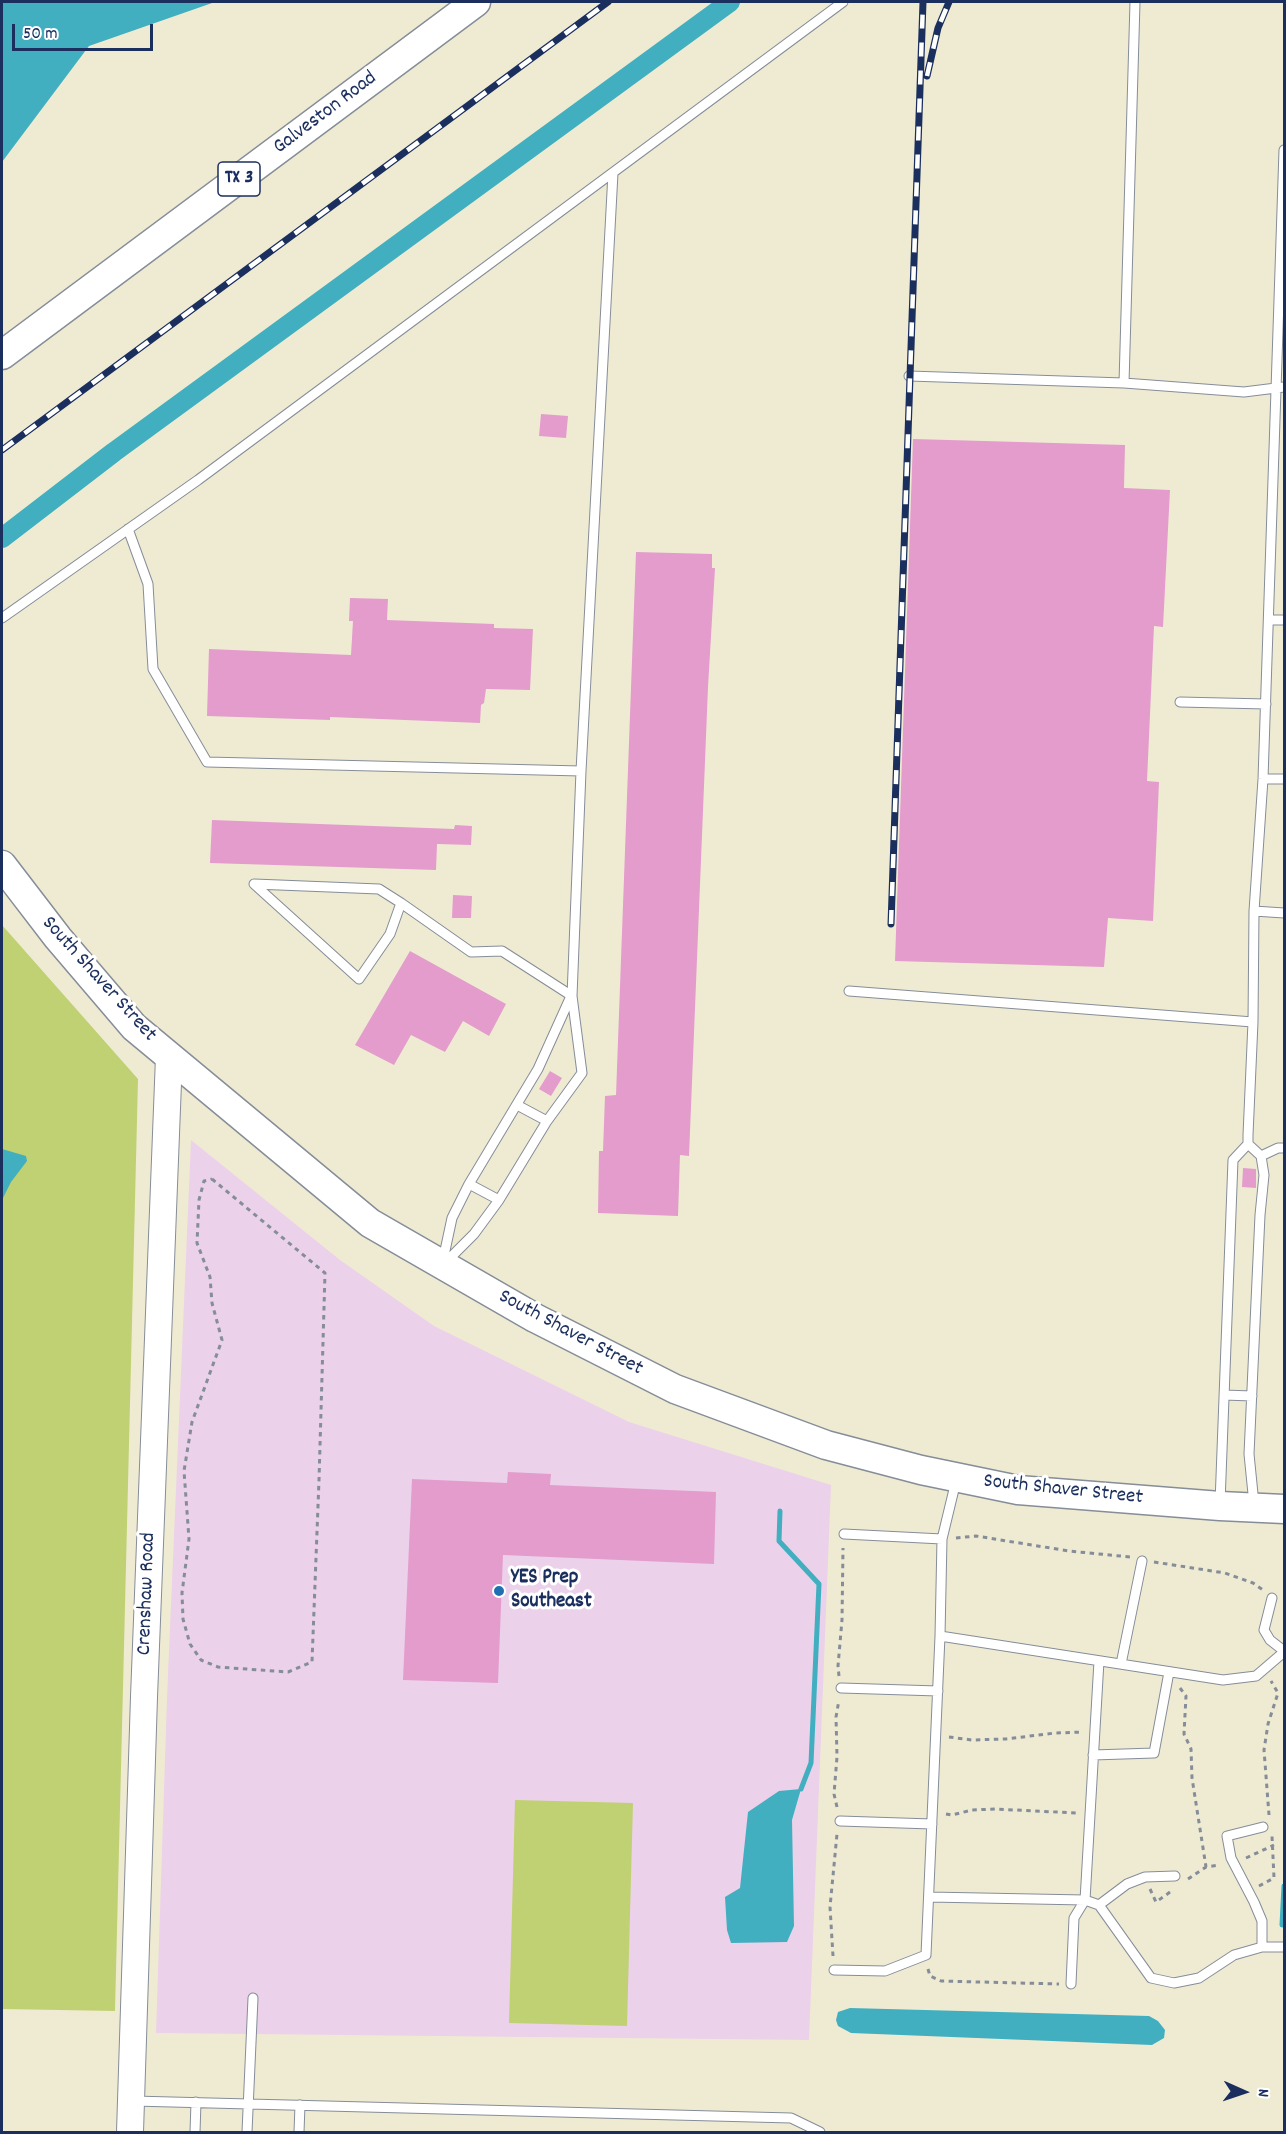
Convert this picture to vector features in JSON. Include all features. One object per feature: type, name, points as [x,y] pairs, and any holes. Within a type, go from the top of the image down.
[{"type":"main road","name":"Galveston Road","points":[[2,356],[476,2]]},
{"type":"main road","name":"South Shaver Street","points":[[2,865],[58,938],[134,1027],[370,1223],[535,1318],[675,1389],[826,1445],[957,1478],[1018,1490],[1284,1509]]},
{"type":"main road","name":"Crenshaw Road","points":[[130,2133],[169,1057]]},
{"type":"lane","points":[[2,618],[198,480],[843,2]]},
{"type":"lane","points":[[1124,382],[1135,2]]},
{"type":"lane","points":[[1220,1506],[1233,1160],[1248,1144],[1253,1022],[1254,911],[1263,778],[1273,496],[1281,387],[1284,150]]},
{"type":"lane","points":[[442,1265],[474,1234],[499,1200],[547,1121],[582,1073],[572,996],[581,771],[613,173]]},
{"type":"lane","points":[[909,376],[1124,382],[1244,392],[1281,387]]},
{"type":"lane","points":[[1273,496],[1284,496]]},
{"type":"lane","points":[[128,529],[148,584],[153,669],[207,762],[581,771]]},
{"type":"lane","points":[[1269,620],[1284,620]]},
{"type":"lane","points":[[1180,702],[1266,704]]},
{"type":"lane","points":[[1263,778],[1284,779]]},
{"type":"lane","points":[[401,903],[390,934],[359,979],[254,884],[379,889],[401,903],[471,952],[502,951],[572,996]]},
{"type":"lane","points":[[1254,911],[1284,913]]},
{"type":"lane","points":[[849,991],[1253,1022]]},
{"type":"lane","points":[[442,1265],[452,1218],[469,1184],[538,1069],[572,996]]},
{"type":"lane","points":[[516,1105],[547,1121]]},
{"type":"lane","points":[[1248,1144],[1261,1156],[1264,1175],[1260,1215],[1249,1454],[1255,1508]]},
{"type":"lane","points":[[1261,1156],[1278,1148],[1284,1148]]},
{"type":"lane","points":[[469,1184],[499,1200]]},
{"type":"lane","points":[[1224,1395],[1252,1395]]},
{"type":"lane","points":[[834,1970],[885,1971],[926,1955],[938,1691],[942,1539],[957,1478]]},
{"type":"lane","points":[[844,1534],[942,1539]]},
{"type":"lane","points":[[1121,1664],[1142,1561]]},
{"type":"lane","points":[[940,1636],[1223,1680],[1256,1676],[1284,1652],[1270,1640],[1264,1630],[1272,1598]]},
{"type":"lane","points":[[1071,1984],[1074,1918],[1085,1900],[1099,1661]]},
{"type":"lane","points":[[1093,1755],[1154,1753],[1169,1672]]},
{"type":"lane","points":[[841,1688],[938,1691]]},
{"type":"lane","points":[[840,1821],[932,1824]]},
{"type":"lane","points":[[1262,1947],[1262,1921],[1231,1858],[1227,1836],[1266,1826]]},
{"type":"lane","points":[[1099,1905],[1127,1884],[1145,1876],[1175,1876]]},
{"type":"lane","points":[[929,1897],[1085,1900],[1099,1905],[1151,1978],[1174,1983],[1199,1978],[1234,1955],[1262,1947],[1284,1947]]},
{"type":"lane","points":[[247,2133],[253,1998]]},
{"type":"lane","points":[[131,2101],[791,2118],[820,2133]]},
{"type":"lane","points":[[195,2133],[196,2102]]},
{"type":"lane","points":[[299,2133],[300,2105]]},
{"type":"path","points":[[212,1179],[325,1274],[312,1662],[288,1672],[218,1667],[201,1660],[190,1644],[183,1619],[182,1593],[189,1539],[184,1471],[192,1422],[222,1340],[212,1303],[210,1277],[197,1243],[199,1200],[204,1181],[212,1179]]},
{"type":"path","points":[[834,1970],[830,1907],[835,1841],[840,1821],[834,1794],[837,1756],[836,1717],[841,1688],[838,1666],[842,1620],[841,1582],[844,1534]]},
{"type":"path","points":[[942,1539],[976,1536],[1225,1573],[1253,1583],[1272,1598]]},
{"type":"path","points":[[1264,1670],[1278,1693],[1268,1724],[1264,1750],[1266,1826]]},
{"type":"path","points":[[1169,1672],[1186,1696],[1184,1734],[1191,1749],[1192,1778],[1206,1867]]},
{"type":"path","points":[[936,1735],[972,1740],[1095,1732]]},
{"type":"path","points":[[933,1813],[952,1815],[972,1810],[995,1809],[1090,1814]]},
{"type":"path","points":[[1249,1892],[1274,1878],[1272,1835]]},
{"type":"path","points":[[1234,1864],[1257,1851],[1274,1845]]},
{"type":"path","points":[[926,1955],[930,1976],[941,1981],[1071,1984]]},
{"type":"shaded area","name":"YES Prep Southeast","points":[[191,1140],[340,1260],[434,1326],[629,1422],[831,1485],[809,2040],[156,2033],[167,1698]]},
{"type":"green space","points":[[2,925],[138,1079],[115,2011],[2,2009]]},
{"type":"green space","points":[[515,1800],[633,1803],[627,2026],[509,2023]]},
{"type":"water","points":[[2,2],[215,2],[89,46],[2,162]]},
{"type":"water","points":[[2,1149],[26,1156],[27,1161],[11,1182],[2,1200]]},
{"type":"water","points":[[801,1789],[792,1820],[794,1926],[787,1942],[731,1943],[727,1930],[725,1897],[740,1888],[748,1812],[779,1791]]},
{"type":"water","points":[[850,2008],[1149,2016],[1158,2021],[1165,2030],[1164,2038],[1152,2045],[851,2033],[838,2026],[836,2020],[838,2012]]},
{"type":"building","points":[[541,414],[568,416],[566,438],[539,436]]},
{"type":"building","points":[[913,439],[1125,445],[1124,488],[1170,490],[1163,627],[1154,626],[1147,781],[1159,782],[1153,921],[1108,918],[1104,967],[895,961]]},
{"type":"building","points":[[636,552],[712,554],[712,568],[715,568],[689,1156],[680,1155],[678,1216],[598,1213],[599,1151],[603,1151],[605,1096],[616,1095]]},
{"type":"building","points":[[350,598],[388,599],[387,620],[494,624],[494,628],[533,629],[530,690],[486,689],[484,703],[481,705],[480,723],[330,717],[330,720],[207,716],[209,649],[351,655],[353,621],[349,621]]},
{"type":"building","points":[[212,820],[454,829],[455,825],[472,826],[471,845],[437,844],[436,870],[210,863]]},
{"type":"building","points":[[453,895],[472,896],[471,918],[452,918]]},
{"type":"building","points":[[410,951],[506,1004],[489,1036],[463,1021],[445,1052],[411,1035],[394,1065],[355,1045]]},
{"type":"building","points":[[550,1071],[562,1078],[551,1096],[539,1089]]},
{"type":"building","points":[[1243,1168],[1256,1169],[1256,1188],[1242,1187]]},
{"type":"building","points":[[508,1472],[551,1474],[550,1485],[716,1492],[714,1564],[503,1555],[498,1683],[403,1680],[412,1479],[507,1483]]},
{"type":"waterway","points":[[2,538],[114,452],[730,2]]},
{"type":"waterway","points":[[780,1511],[779,1541],[819,1584],[811,1763],[801,1789]]},
{"type":"waterway","points":[[1282,1925],[1284,1886]]},
{"type":"railway","points":[[2,450],[608,2]]},
{"type":"railway","points":[[891,924],[923,2]]},
{"type":"railway","points":[[927,76],[938,28],[949,2]]},
{"type":"place","name":"YES Prep Southeast","points":[[499,1591]]}]
